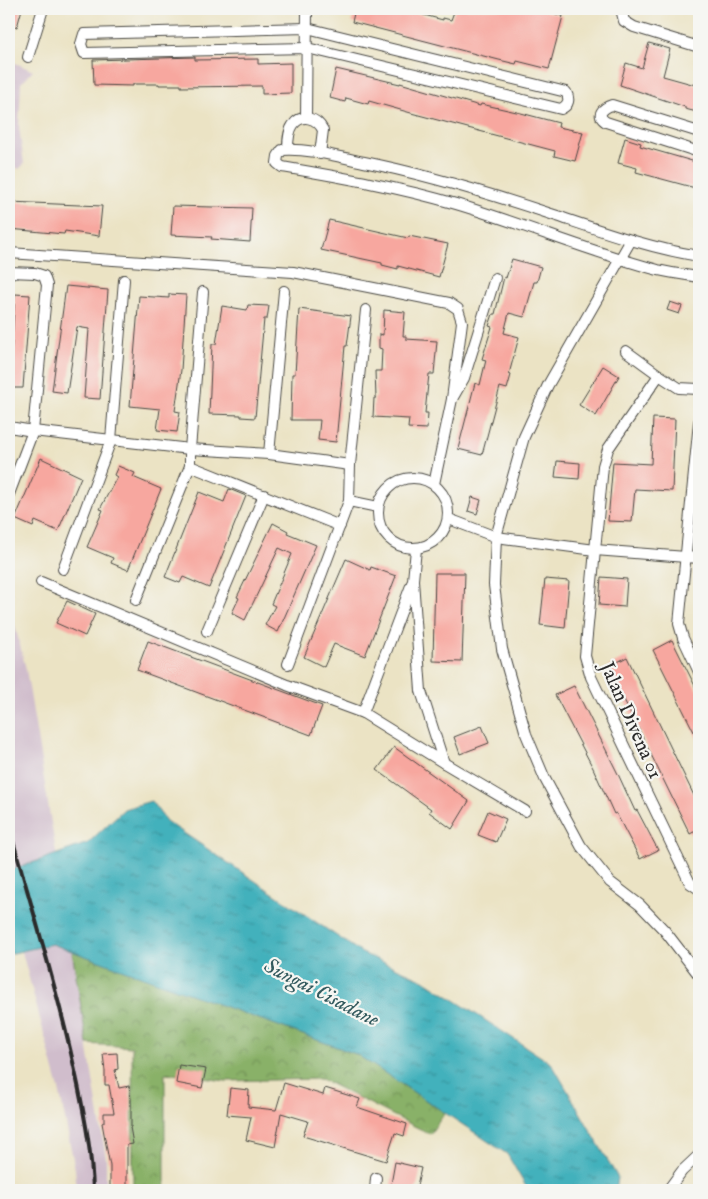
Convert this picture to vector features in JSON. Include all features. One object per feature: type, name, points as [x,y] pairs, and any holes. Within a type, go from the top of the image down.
[{"type":"street","points":[[28,58],[43,9]]},
{"type":"street","points":[[306,118],[307,9]]},
{"type":"street","points":[[621,9],[624,21],[634,27],[699,47],[699,28]]},
{"type":"street","points":[[307,28],[566,92],[569,102],[561,109],[307,48],[84,53],[80,44],[84,34],[307,28]]},
{"type":"street","points":[[699,132],[612,105],[604,108],[601,114],[601,117],[606,122],[699,152]]},
{"type":"street","points":[[288,149],[288,136],[292,126],[299,120],[306,118],[315,120],[322,130],[320,154]]},
{"type":"street","points":[[699,256],[631,240],[462,185],[392,168],[288,149],[282,150],[278,156],[277,163],[282,167],[385,185],[455,203],[525,225],[621,259],[660,270],[699,277]]},
{"type":"street","points":[[631,240],[548,385],[524,437],[496,537],[494,585],[502,649],[526,734],[545,779],[587,853],[610,882],[640,906],[665,931],[699,975]]},
{"type":"street","points":[[9,253],[292,272],[449,303],[458,309],[462,322],[452,399],[434,484]]},
{"type":"street","points":[[9,272],[35,273],[44,276],[47,285],[33,431],[9,494]]},
{"type":"street","points":[[452,399],[464,378],[495,278]]},
{"type":"street","points":[[63,569],[111,440],[124,280]]},
{"type":"street","points":[[269,454],[284,291]]},
{"type":"street","points":[[136,600],[190,466],[203,292]]},
{"type":"street","points":[[288,664],[349,501],[350,465],[366,310]]},
{"type":"street","points":[[626,351],[678,388],[699,389]]},
{"type":"street","name":"Jalan Divena 01","points":[[659,376],[608,449],[603,466],[585,656],[591,678],[690,883],[699,889]]},
{"type":"street","points":[[699,422],[680,624],[683,638],[699,672]]},
{"type":"street","points":[[9,427],[190,449],[269,454],[350,465]]},
{"type":"street","points":[[190,466],[340,526]]},
{"type":"street","points":[[407,478],[421,478],[434,484],[443,494],[448,506],[448,519],[444,530],[437,540],[427,546],[416,549],[403,548],[392,542],[383,532],[378,520],[378,506],[384,493],[394,483],[407,478]]},
{"type":"street","points":[[207,631],[264,495]]},
{"type":"street","points":[[349,501],[378,506]]},
{"type":"street","points":[[448,519],[496,537],[595,550],[699,558]]},
{"type":"street","points":[[416,549],[413,580],[421,691],[444,763]]},
{"type":"street","points":[[364,713],[413,580]]},
{"type":"street","points":[[41,582],[287,685],[364,713],[525,811]]},
{"type":"street","points":[[668,1190],[682,1171],[699,1155]]},
{"type":"street","points":[[374,1190],[376,1178]]},
{"type":"shaded area","points":[[9,60],[33,71],[21,83],[19,127],[24,164],[19,169],[9,164]]},
{"type":"shaded area","points":[[9,602],[26,669],[106,1159],[106,1190],[77,1190],[75,1169],[59,1089],[9,904]]},
{"type":"green space","points":[[72,951],[356,1054],[445,1113],[430,1134],[321,1079],[226,1081],[165,1073],[165,1190],[133,1190],[132,1047],[87,1044]]},
{"type":"water","name":"Sungai Cisadane","points":[[151,801],[166,821],[362,953],[424,980],[552,1064],[618,1178],[616,1190],[528,1190],[507,1154],[356,1054],[52,944],[9,954],[9,871],[88,843],[124,809]]},
{"type":"building","points":[[9,9],[22,9],[17,27],[9,25]]},
{"type":"building","points":[[355,9],[401,9],[443,20],[443,18],[451,20],[455,9],[539,9],[563,16],[549,69],[517,61],[516,64],[499,60],[352,22]]},
{"type":"building","points":[[649,43],[670,49],[663,76],[699,86],[697,112],[620,85],[626,63],[642,68]]},
{"type":"building","points":[[195,57],[195,60],[258,59],[258,64],[291,63],[291,93],[262,94],[262,86],[94,85],[93,60]]},
{"type":"building","points":[[336,69],[400,83],[480,106],[481,104],[521,113],[559,123],[558,127],[583,132],[575,161],[554,156],[555,151],[369,101],[368,104],[346,98],[345,102],[330,98]]},
{"type":"building","points":[[625,138],[641,143],[640,146],[699,163],[699,189],[636,172],[637,168],[618,163]]},
{"type":"building","points":[[10,202],[102,206],[99,236],[65,231],[64,234],[9,229]]},
{"type":"building","points":[[173,206],[252,208],[250,242],[211,239],[212,237],[171,235]]},
{"type":"building","points":[[329,220],[408,238],[409,236],[448,244],[439,277],[398,266],[398,269],[382,265],[382,263],[321,250]]},
{"type":"building","points":[[512,259],[541,267],[537,282],[534,282],[524,317],[509,313],[504,333],[519,337],[507,389],[500,387],[482,455],[458,449],[475,383],[480,385],[486,360],[482,359],[492,327],[489,326],[493,314],[495,314],[504,277],[506,278]]},
{"type":"building","points":[[66,286],[108,290],[100,399],[84,398],[89,329],[77,327],[67,393],[52,391]]},
{"type":"building","points":[[15,294],[30,295],[23,388],[9,388]]},
{"type":"building","points":[[169,294],[186,295],[181,370],[175,411],[180,412],[177,432],[157,430],[160,409],[130,406],[139,296],[169,298]]},
{"type":"building","points":[[670,302],[682,306],[679,314],[667,310]]},
{"type":"building","points":[[248,305],[269,306],[267,319],[264,319],[255,418],[241,417],[241,415],[209,414],[212,344],[216,344],[222,306],[247,310]]},
{"type":"building","points":[[299,309],[351,316],[347,346],[345,346],[336,442],[318,440],[320,420],[291,420],[292,374],[295,374]]},
{"type":"building","points":[[384,310],[405,312],[403,336],[406,336],[406,339],[437,341],[434,374],[429,374],[425,413],[428,413],[427,429],[408,428],[409,419],[373,417],[374,398],[376,398],[375,371],[381,371],[382,349],[379,348],[379,334],[383,335]]},
{"type":"building","points":[[603,366],[619,376],[596,416],[579,405]]},
{"type":"building","points":[[653,418],[675,419],[672,491],[635,489],[632,522],[608,521],[613,462],[651,464]]},
{"type":"building","points":[[41,458],[81,477],[58,531],[35,521],[33,527],[15,519]]},
{"type":"building","points":[[557,461],[580,463],[579,479],[555,477]]},
{"type":"building","points":[[118,466],[135,473],[133,477],[161,489],[128,570],[111,563],[113,558],[87,547],[103,510],[100,509],[117,477],[114,475]]},
{"type":"building","points":[[229,489],[246,496],[209,588],[183,577],[180,583],[165,577],[199,492],[224,502]]},
{"type":"building","points":[[472,497],[481,500],[477,514],[468,511]]},
{"type":"building","points":[[273,523],[288,531],[287,533],[316,545],[278,632],[265,625],[275,606],[271,604],[292,554],[279,548],[245,620],[232,613],[239,598],[237,597]]},
{"type":"building","points":[[346,559],[370,570],[371,567],[396,576],[365,656],[334,644],[324,667],[304,657]]},
{"type":"building","points":[[435,573],[465,573],[462,662],[433,661]]},
{"type":"building","points":[[601,577],[627,579],[625,607],[599,605]]},
{"type":"building","points":[[545,579],[569,581],[565,628],[540,625]]},
{"type":"building","points":[[67,601],[95,614],[85,636],[56,623]]},
{"type":"building","points":[[672,640],[699,694],[699,742],[653,650]]},
{"type":"building","points":[[148,641],[322,706],[311,735],[137,670]]},
{"type":"building","points":[[627,657],[699,806],[699,829],[690,834],[608,667]]},
{"type":"building","points":[[574,686],[635,811],[637,810],[658,850],[640,859],[616,813],[614,814],[593,768],[555,695]]},
{"type":"building","points":[[482,726],[489,743],[460,754],[454,737]]},
{"type":"building","points":[[394,747],[469,801],[452,829],[429,812],[431,809],[377,770]]},
{"type":"building","points":[[488,811],[506,819],[496,842],[478,835]]},
{"type":"building","points":[[117,1053],[118,1069],[115,1070],[119,1088],[129,1086],[131,1099],[130,1127],[133,1144],[127,1145],[127,1188],[110,1188],[110,1166],[102,1123],[104,1122],[104,1113],[114,1113],[109,1085],[105,1085],[103,1054]]},
{"type":"building","points":[[179,1065],[206,1069],[202,1088],[176,1083]]},
{"type":"building","points":[[284,1083],[323,1095],[325,1088],[360,1099],[357,1107],[407,1124],[404,1136],[395,1133],[386,1161],[303,1136],[308,1121],[281,1113],[275,1147],[246,1140],[251,1117],[227,1115],[230,1088],[249,1090],[248,1107],[276,1110]]},
{"type":"building","points":[[395,1162],[421,1168],[416,1190],[390,1190]]},
{"type":"railway","points":[[9,827],[46,955],[71,1052],[88,1137],[93,1190]]}]
